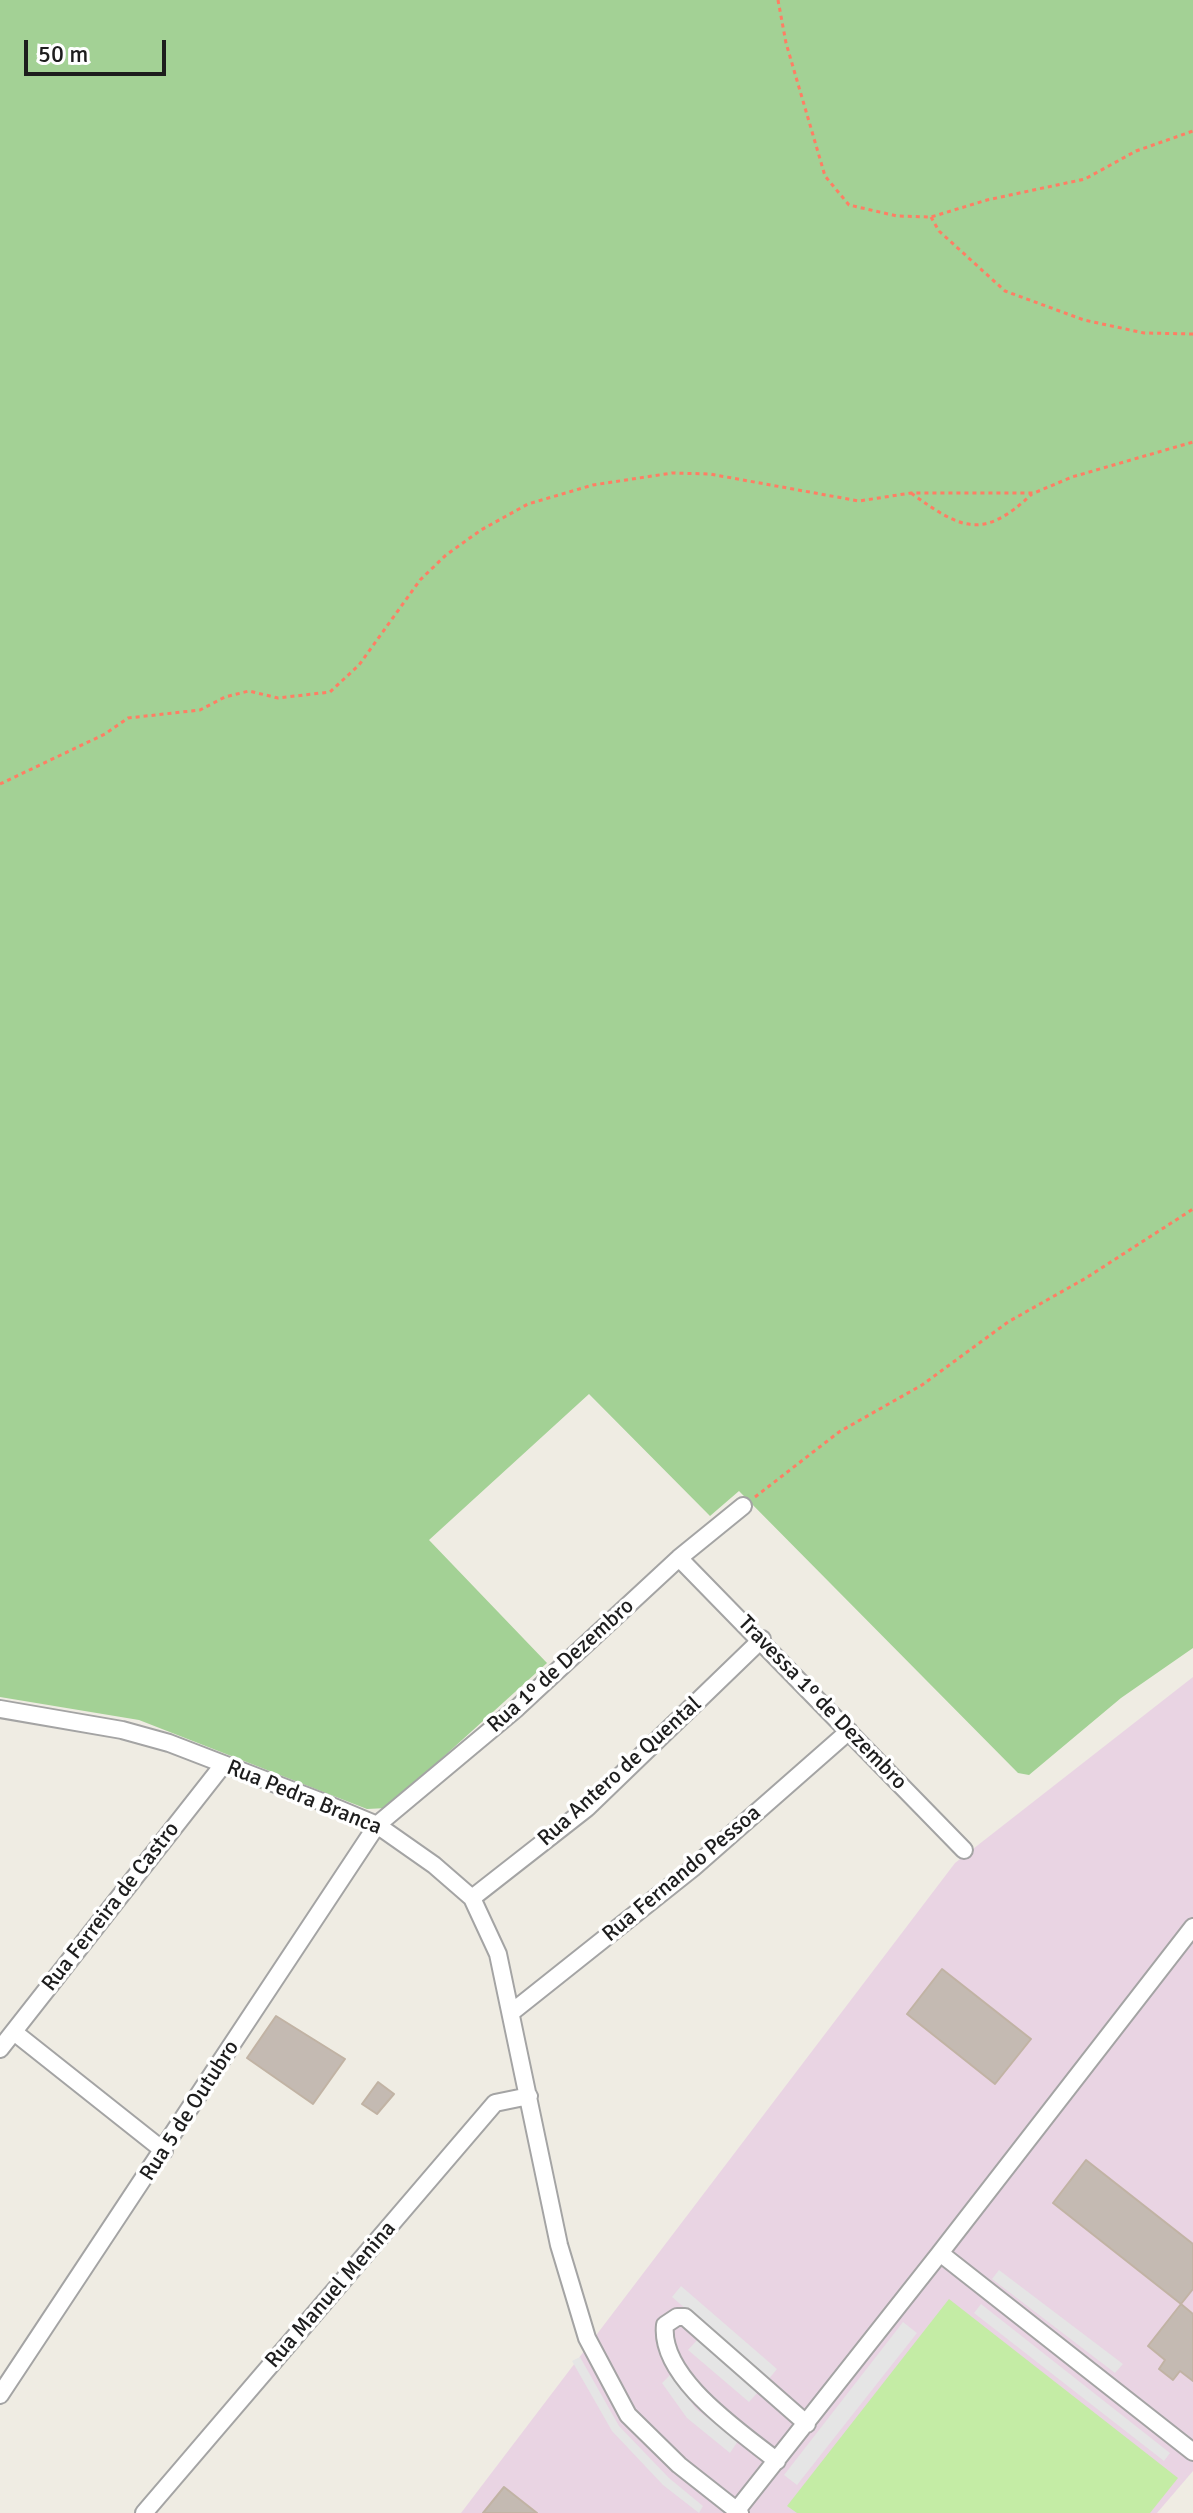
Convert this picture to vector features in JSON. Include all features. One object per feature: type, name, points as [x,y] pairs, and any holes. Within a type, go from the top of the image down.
[{"type":"street","name":"Rua 1º de Dezembro","points":[[377,1825],[517,1708],[679,1558],[743,1506]]},
{"type":"street","name":"Travessa 1º de Dezembro","points":[[679,1558],[762,1639],[964,1850]]},
{"type":"street","name":"Rua Antero de Quental","points":[[472,1898],[587,1808],[762,1639]]},
{"type":"street","name":"Rua Pedra Branca","points":[[0,1709],[122,1730],[169,1743],[377,1825],[434,1865],[472,1898],[498,1954],[559,2245],[587,2338],[628,2415],[679,2465],[739,2512]]},
{"type":"street","name":"Rua Fernando Pessoa","points":[[512,2012],[693,1868],[849,1731]]},
{"type":"street","name":"Rua Ferreira de Castro","points":[[0,2049],[223,1765]]},
{"type":"street","name":"Rua 5 de Outubro","points":[[0,2395],[377,1825]]},
{"type":"street","points":[[739,2512],[1193,1927]]},
{"type":"street","points":[[14,2032],[164,2151]]},
{"type":"street","name":"Rua Manuel Menina","points":[[144,2513],[495,2103],[529,2096]]},
{"type":"street","points":[[940,2253],[1193,2452]]},
{"type":"street","points":[[777,2461],[704,2402],[670,2354],[664,2337],[665,2325],[677,2317],[685,2317],[807,2424]]},
{"type":"path","points":[[778,0],[786,43],[825,176],[849,205],[897,216],[931,217],[987,200],[1085,179],[1136,151],[1193,131]]},
{"type":"path","points":[[931,217],[939,231],[1005,291],[1084,320],[1144,333],[1193,334]]},
{"type":"path","points":[[911,493],[937,512],[963,524],[985,525],[1009,516],[1034,493],[1072,477],[1193,442]]},
{"type":"path","points":[[0,784],[105,734],[128,718],[200,710],[225,697],[249,691],[278,698],[330,692],[359,665],[420,580],[446,555],[481,530],[528,504],[593,485],[672,473],[710,474],[859,501],[911,493],[1034,493]]},
{"type":"path","points":[[743,1506],[839,1432],[922,1385],[1008,1322],[1086,1278],[1193,1209]]},
{"type":"shaded area","points":[[1193,1677],[1193,2471],[1157,2513],[461,2513],[955,1863]]},
{"type":"shaded area","points":[[999,2270],[1123,2364],[1115,2373],[992,2279]]},
{"type":"shaded area","points":[[681,2286],[777,2369],[768,2380],[672,2297]]},
{"type":"shaded area","points":[[981,2304],[1170,2453],[1164,2461],[974,2313]]},
{"type":"shaded area","points":[[903,2322],[917,2333],[797,2485],[784,2475]]},
{"type":"shaded area","points":[[697,2340],[758,2392],[749,2402],[688,2350]]},
{"type":"shaded area","points":[[580,2357],[619,2426],[669,2478],[703,2506],[699,2513],[663,2485],[612,2431],[572,2361]]},
{"type":"shaded area","points":[[671,2374],[696,2409],[738,2441],[730,2453],[687,2418],[662,2383]]},
{"type":"green space","points":[[0,0],[1193,0],[1193,1648],[1121,1698],[1029,1775],[1018,1773],[739,1491],[710,1516],[589,1394],[429,1540],[547,1663],[387,1808],[367,1809],[139,1720],[0,1697]]},
{"type":"green space","points":[[949,2299],[1178,2478],[1150,2513],[797,2513],[787,2506]]},
{"type":"building","points":[[942,1969],[1031,2039],[995,2084],[907,2014]]},
{"type":"building","points":[[276,2016],[345,2059],[313,2104],[247,2058]]},
{"type":"building","points":[[378,2082],[394,2094],[377,2114],[362,2104]]},
{"type":"building","points":[[1086,2160],[1193,2244],[1193,2289],[1181,2304],[1053,2203]]},
{"type":"building","points":[[1181,2304],[1193,2314],[1193,2381],[1180,2371],[1173,2380],[1159,2369],[1165,2360],[1148,2346]]},
{"type":"building","points":[[504,2487],[537,2513],[483,2513]]}]
